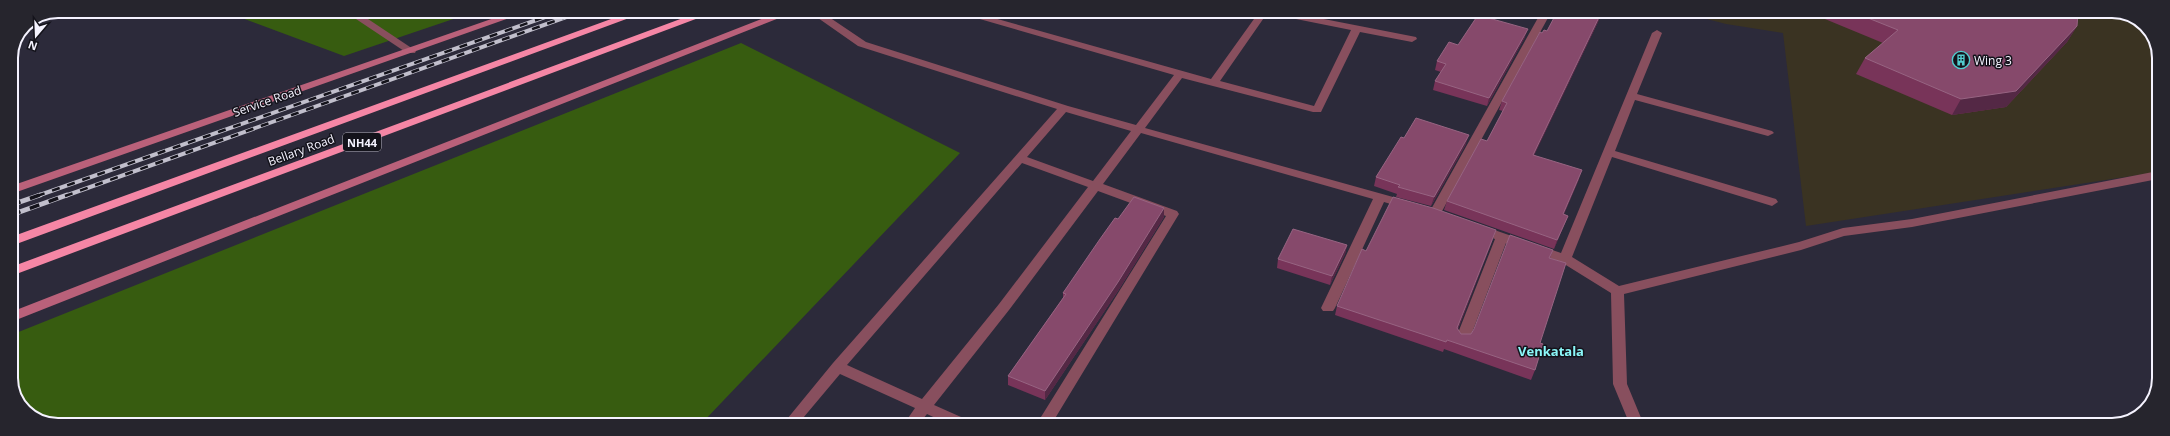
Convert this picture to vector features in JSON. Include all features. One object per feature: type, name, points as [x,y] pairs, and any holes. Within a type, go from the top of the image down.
[{"type":"highway","name":"Bellary Road","points":[[18,239],[624,18]]},
{"type":"highway","name":"Bellary Road","points":[[18,269],[693,18]]},
{"type":"main road","name":"Service Road","points":[[18,188],[504,18]]},
{"type":"main road","points":[[18,314],[602,84],[774,18]]},
{"type":"street","points":[[360,18],[411,51]]},
{"type":"street","points":[[823,18],[862,44],[1064,108],[1140,128],[1191,145],[1439,215],[1543,18]]},
{"type":"street","points":[[994,18],[1180,74],[1317,110],[1357,27]]},
{"type":"street","points":[[1213,83],[1260,18]]},
{"type":"street","points":[[1308,18],[1412,38]]},
{"type":"street","points":[[1564,259],[1657,33]]},
{"type":"street","points":[[915,418],[1004,307],[1180,74]]},
{"type":"street","points":[[1631,96],[1768,133]]},
{"type":"street","points":[[795,418],[838,366],[1021,159],[1064,108]]},
{"type":"street","points":[[1607,152],[1772,202]]},
{"type":"street","points":[[1021,159],[1173,214],[1047,418]]},
{"type":"street","points":[[1465,224],[1564,259],[1617,291],[1801,246],[1843,232],[1912,223],[2152,176]]},
{"type":"street","points":[[1328,308],[1380,198]]},
{"type":"street","points":[[1463,338],[1502,237]]},
{"type":"street","points":[[1617,291],[1620,384],[1634,418]]},
{"type":"street","points":[[838,366],[951,418]]},
{"type":"shaded area","points":[[1703,18],[2112,18],[2127,21],[2132,23],[2142,32],[2147,38],[2151,48],[2152,173],[1806,226],[1783,33],[1726,24]]},
{"type":"green space","points":[[242,18],[456,18],[344,56]]},
{"type":"green space","points":[[741,43],[960,153],[707,418],[58,418],[38,413],[28,404],[21,393],[18,381],[18,332]]},
{"type":"building","points":[[1476,18],[1489,18],[1528,29],[1489,98],[1435,81],[1446,64],[1437,61],[1449,42],[1458,45]]},
{"type":"building","points":[[1554,18],[1599,18],[1533,155],[1582,170],[1563,214],[1568,216],[1557,240],[1447,201],[1481,139],[1487,141],[1507,103],[1502,101],[1540,32],[1542,33],[1544,30],[1547,31]]},
{"type":"building","name":"Wing 3","points":[[1868,18],[2078,18],[2077,26],[2016,91],[1961,99],[1865,58],[1898,30]]},
{"type":"building","points":[[1416,118],[1469,135],[1434,197],[1398,187],[1400,185],[1376,177],[1401,137],[1404,138]]},
{"type":"building","points":[[1134,197],[1164,208],[1118,282],[1045,391],[1008,376],[1066,294],[1063,293],[1100,239],[1115,218],[1118,219]]},
{"type":"building","points":[[1393,197],[1433,208],[1496,230],[1457,328],[1461,334],[1471,334],[1474,329],[1510,235],[1553,250],[1549,258],[1566,263],[1540,343],[1543,344],[1535,370],[1447,340],[1446,342],[1337,306],[1362,249],[1366,251]]},
{"type":"building","points":[[1293,229],[1347,245],[1332,276],[1278,259]]},
{"type":"railway","points":[[37,196],[542,18]]},
{"type":"railway","points":[[65,196],[563,18]]},
{"type":"railway","points":[[18,203],[40,195]]},
{"type":"railway","points":[[18,212],[67,195]]},
{"type":"place","name":"Wing 3","points":[[1961,60]]},
{"type":"district","name":"Venkatala","points":[[1551,351]]}]
